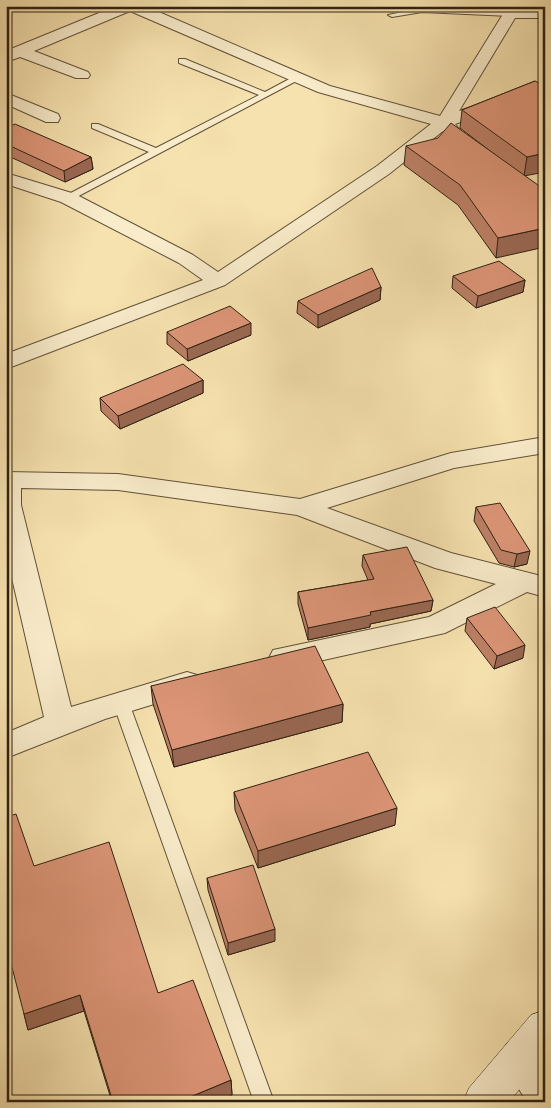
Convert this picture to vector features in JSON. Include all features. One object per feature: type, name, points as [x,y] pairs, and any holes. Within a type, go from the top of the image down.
[{"type":"main road","points":[[483,1102],[545,1028]]},
{"type":"street","points":[[13,54],[131,6],[324,89],[444,122],[462,142]]},
{"type":"street","points":[[6,362],[218,281],[384,170],[444,122],[513,10],[545,14]]},
{"type":"street","points":[[13,54],[82,75]]},
{"type":"street","points":[[444,122],[545,88]]},
{"type":"street","points":[[6,98],[52,118]]},
{"type":"street","points":[[6,178],[68,198],[186,259],[218,281]]},
{"type":"street","points":[[301,507],[451,461],[545,445]]},
{"type":"street","points":[[60,721],[8,505],[7,480],[118,482],[301,507],[444,561],[534,585]]},
{"type":"street","points":[[258,664],[435,626],[534,585]]},
{"type":"street","points":[[6,746],[60,721],[120,700],[212,676]]},
{"type":"street","points":[[520,1058],[545,1095]]},
{"type":"lane","points":[[392,15],[422,10],[513,10]]},
{"type":"lane","points":[[182,60],[266,95]]},
{"type":"lane","points":[[68,198],[298,78]]},
{"type":"lane","points":[[95,126],[157,152]]},
{"type":"lane","points":[[120,700],[264,1102]]},
{"type":"building","points":[[535,81],[545,86],[545,153],[527,157],[462,110]]},
{"type":"building","points":[[451,123],[545,190],[545,228],[498,238],[460,185],[406,146],[438,138]]},
{"type":"building","points":[[15,124],[91,157],[64,171],[6,144],[6,128]]},
{"type":"building","points":[[499,261],[525,280],[478,296],[453,276]]},
{"type":"building","points":[[372,268],[381,287],[318,315],[298,301]]},
{"type":"building","points":[[230,306],[251,323],[187,349],[167,332]]},
{"type":"building","points":[[183,364],[203,380],[118,416],[100,398]]},
{"type":"building","points":[[500,503],[530,551],[517,554],[501,550],[476,507]]},
{"type":"building","points":[[407,547],[433,600],[370,612],[371,615],[308,628],[298,592],[374,579],[363,555]]},
{"type":"building","points":[[495,607],[525,645],[497,656],[467,618]]},
{"type":"building","points":[[315,646],[343,704],[172,750],[151,686]]},
{"type":"building","points":[[368,752],[397,808],[258,851],[234,792]]},
{"type":"building","points":[[16,814],[34,866],[109,842],[158,993],[193,980],[231,1080],[178,1102],[113,1102],[80,995],[24,1014],[6,944],[6,817]]},
{"type":"building","points":[[253,865],[275,929],[228,943],[207,878]]},
{"type":"waterway","points":[[410,6],[459,10]]},
{"type":"waterway","points":[[530,10],[545,10]]}]
